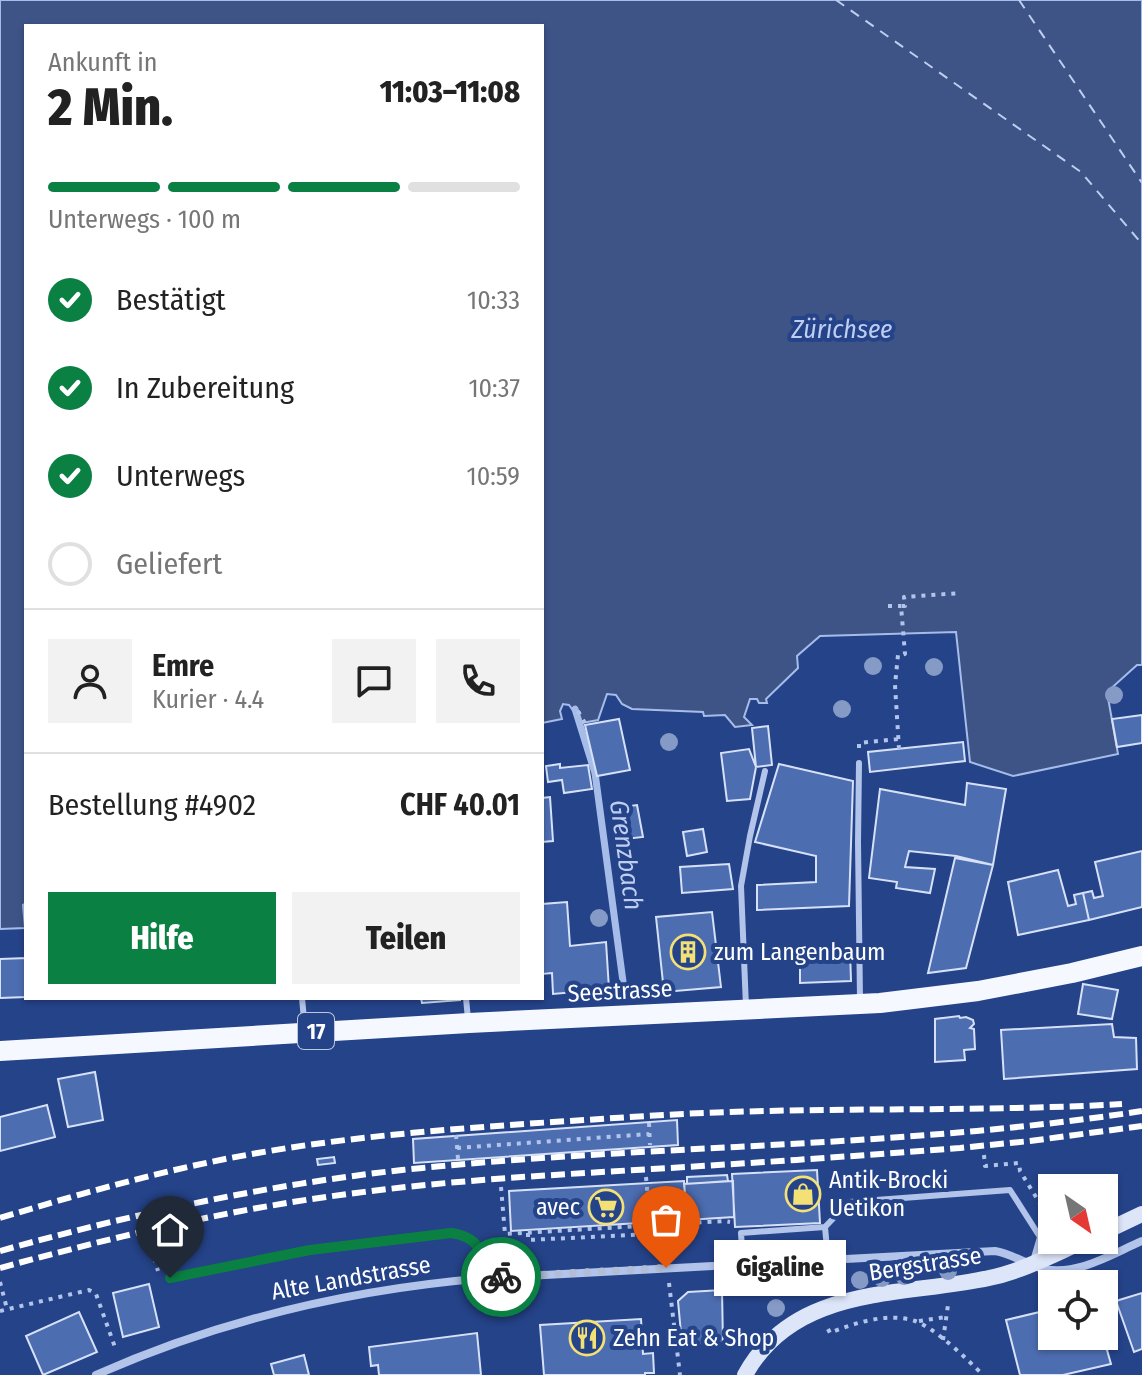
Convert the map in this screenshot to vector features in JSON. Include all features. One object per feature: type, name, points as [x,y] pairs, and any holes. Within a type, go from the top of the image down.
[{"type":"main road","name":"Seestrasse","points":[[0,1051],[923,999],[1072,973],[1142,956]]},
{"type":"street","points":[[1118,1225],[1142,1214]]},
{"type":"street","name":"Alte Landstrasse","points":[[96,1375],[206,1331],[278,1311],[408,1286],[488,1278],[995,1251],[1031,1265],[1065,1270],[1101,1260],[1142,1241]]},
{"type":"street","name":"Bergstrasse","points":[[745,1375],[768,1343],[786,1328],[828,1306],[878,1295],[992,1278],[1055,1254]]},
{"type":"lane","points":[[859,763],[860,1004]]},
{"type":"lane","points":[[746,1010],[741,886],[765,771]]},
{"type":"lane","points":[[302,1000],[305,1032]]},
{"type":"lane","points":[[466,1000],[469,1023]]},
{"type":"lane","points":[[743,1264],[741,1233],[825,1227],[849,1202],[1010,1190],[1040,1237],[1031,1265]]},
{"type":"lane","points":[[825,1227],[828,1260]]},
{"type":"lane","points":[[170,1278],[310,1250],[451,1233],[471,1238],[477,1244],[488,1278]]},
{"type":"path","points":[[888,606],[905,606],[904,597],[961,593]]},
{"type":"path","points":[[899,749],[895,685],[898,655],[905,654],[901,606]]},
{"type":"path","points":[[578,711],[585,723]]},
{"type":"path","points":[[859,763],[859,743],[899,739]]},
{"type":"path","points":[[649,1123],[650,1145]]},
{"type":"path","points":[[457,1148],[649,1134]]},
{"type":"path","points":[[456,1135],[458,1159]]},
{"type":"path","points":[[646,1177],[652,1252]]},
{"type":"path","points":[[501,1187],[505,1234],[627,1227]]},
{"type":"path","points":[[528,1233],[528,1240],[650,1234]]},
{"type":"path","points":[[149,1239],[160,1280],[170,1278]]},
{"type":"path","points":[[0,1282],[7,1309]]},
{"type":"path","points":[[669,1283],[680,1375]]},
{"type":"path","points":[[0,1311],[89,1290],[96,1294],[121,1364]]},
{"type":"path","points":[[943,1340],[949,1302]]},
{"type":"path","points":[[917,1322],[946,1317]]},
{"type":"path","points":[[828,1329],[830,1333],[855,1324],[884,1319],[917,1322],[983,1375]]},
{"type":"water","name":"Zürichsee","points":[[0,0],[1142,0],[1142,665],[1137,665],[1107,692],[1118,754],[1013,776],[970,762],[956,632],[820,636],[797,656],[798,668],[766,699],[767,703],[750,699],[744,717],[752,725],[735,727],[725,715],[704,716],[703,712],[632,709],[622,704],[616,695],[607,694],[598,720],[582,723],[569,705],[563,704],[560,711],[562,719],[544,723],[544,24],[24,24],[24,928],[0,929]]},
{"type":"building","points":[[1142,715],[1142,743],[1117,747],[1112,719]]},
{"type":"building","points":[[619,719],[630,770],[597,776],[585,725]]},
{"type":"building","points":[[768,726],[772,765],[756,767],[752,728]]},
{"type":"building","points":[[963,742],[965,761],[870,772],[868,752]]},
{"type":"building","points":[[749,749],[756,767],[750,799],[727,801],[721,753]]},
{"type":"building","points":[[560,764],[560,768],[588,765],[592,789],[564,793],[562,780],[548,782],[546,766]]},
{"type":"building","points":[[779,764],[853,781],[849,906],[757,910],[757,885],[816,882],[816,856],[755,842]]},
{"type":"building","points":[[967,783],[1006,789],[993,865],[956,856],[909,851],[905,867],[935,869],[930,893],[896,888],[897,882],[869,878],[880,789],[965,805]]},
{"type":"building","points":[[550,797],[553,841],[544,842],[544,798]]},
{"type":"building","points":[[637,805],[643,837],[617,840],[613,808]]},
{"type":"building","points":[[703,829],[707,852],[687,856],[683,832]]},
{"type":"building","points":[[1142,851],[1142,907],[1089,920],[1083,893],[1092,891],[1094,898],[1103,896],[1095,862]]},
{"type":"building","points":[[955,858],[993,865],[966,968],[928,973]]},
{"type":"building","points":[[729,864],[733,889],[682,893],[680,867]]},
{"type":"building","points":[[1058,870],[1068,906],[1076,904],[1074,895],[1083,893],[1089,920],[1018,935],[1008,882]]},
{"type":"building","points":[[567,902],[570,946],[606,942],[609,989],[553,994],[552,973],[544,974],[544,904]]},
{"type":"building","name":"zum Langenbaum","points":[[712,912],[721,987],[664,992],[656,917]]},
{"type":"building","points":[[850,950],[851,981],[800,983],[800,951]]},
{"type":"building","points":[[24,958],[24,997],[0,998],[0,959]]},
{"type":"building","points":[[1083,984],[1118,990],[1112,1019],[1078,1014]]},
{"type":"building","points":[[421,1000],[460,1000],[422,1003]]},
{"type":"building","points":[[959,1016],[973,1020],[970,1028],[974,1029],[975,1049],[964,1050],[965,1060],[935,1062],[935,1019]]},
{"type":"building","points":[[1112,1024],[1114,1037],[1136,1038],[1137,1069],[1004,1079],[1001,1030]]},
{"type":"building","points":[[95,1072],[103,1120],[68,1127],[58,1079]]},
{"type":"building","points":[[47,1105],[55,1137],[0,1151],[0,1117]]},
{"type":"building","points":[[677,1120],[678,1145],[414,1163],[413,1139]]},
{"type":"building","points":[[334,1157],[335,1163],[318,1165],[317,1159]]},
{"type":"building","points":[[817,1170],[820,1223],[735,1227],[732,1174]]},
{"type":"building","points":[[727,1175],[728,1181],[687,1184],[687,1177]]},
{"type":"building","points":[[684,1181],[687,1220],[511,1231],[509,1191]]},
{"type":"building","points":[[733,1181],[734,1217],[687,1220],[684,1184]]},
{"type":"building","points":[[149,1284],[159,1327],[123,1337],[113,1293]]},
{"type":"building","points":[[722,1290],[723,1344],[682,1344],[678,1301],[688,1292]]},
{"type":"building","points":[[1142,1293],[1142,1349],[1134,1352],[1118,1300]]},
{"type":"building","points":[[79,1312],[97,1352],[43,1375],[26,1336]]},
{"type":"building","points":[[1038,1312],[1038,1350],[1107,1350],[1111,1364],[1063,1375],[1020,1375],[1006,1320]]},
{"type":"building","points":[[641,1319],[643,1354],[653,1353],[654,1373],[544,1375],[540,1325]]},
{"type":"building","points":[[477,1333],[481,1375],[379,1375],[378,1365],[371,1366],[369,1347]]},
{"type":"building","points":[[304,1355],[309,1375],[274,1375],[271,1364]]},
{"type":"waterway","name":"Grenzbach","points":[[575,709],[595,773],[624,989]]},
{"type":"ferry route","points":[[836,0],[1081,172],[1142,244]]},
{"type":"ferry route","points":[[1019,0],[1142,183]]},
{"type":"railway","points":[[0,1218],[125,1182],[220,1160],[327,1142],[402,1134],[704,1113],[1122,1104]]},
{"type":"railway","points":[[0,1251],[200,1202],[351,1176],[587,1155],[958,1133],[1142,1111]]},
{"type":"railway","points":[[0,1268],[176,1224],[356,1193],[504,1178],[960,1148],[1142,1126]]},
{"type":"way so far","points":[[501,1277],[666,1268]]},
{"type":"place","name":"zum Langenbaum","points":[[688,952]]},
{"type":"place","name":"Antik-Brocki Uetikon","points":[[803,1194]]},
{"type":"place","name":"avec","points":[[606,1207]]},
{"type":"place","name":"Gigaline","points":[[666,1268]]},
{"type":"place","name":"Zehn Eat & Shop","points":[[587,1338]]},
{"type":"route","points":[[170,1278],[310,1250],[451,1233],[471,1238],[477,1244],[488,1278],[501,1277]]}]
